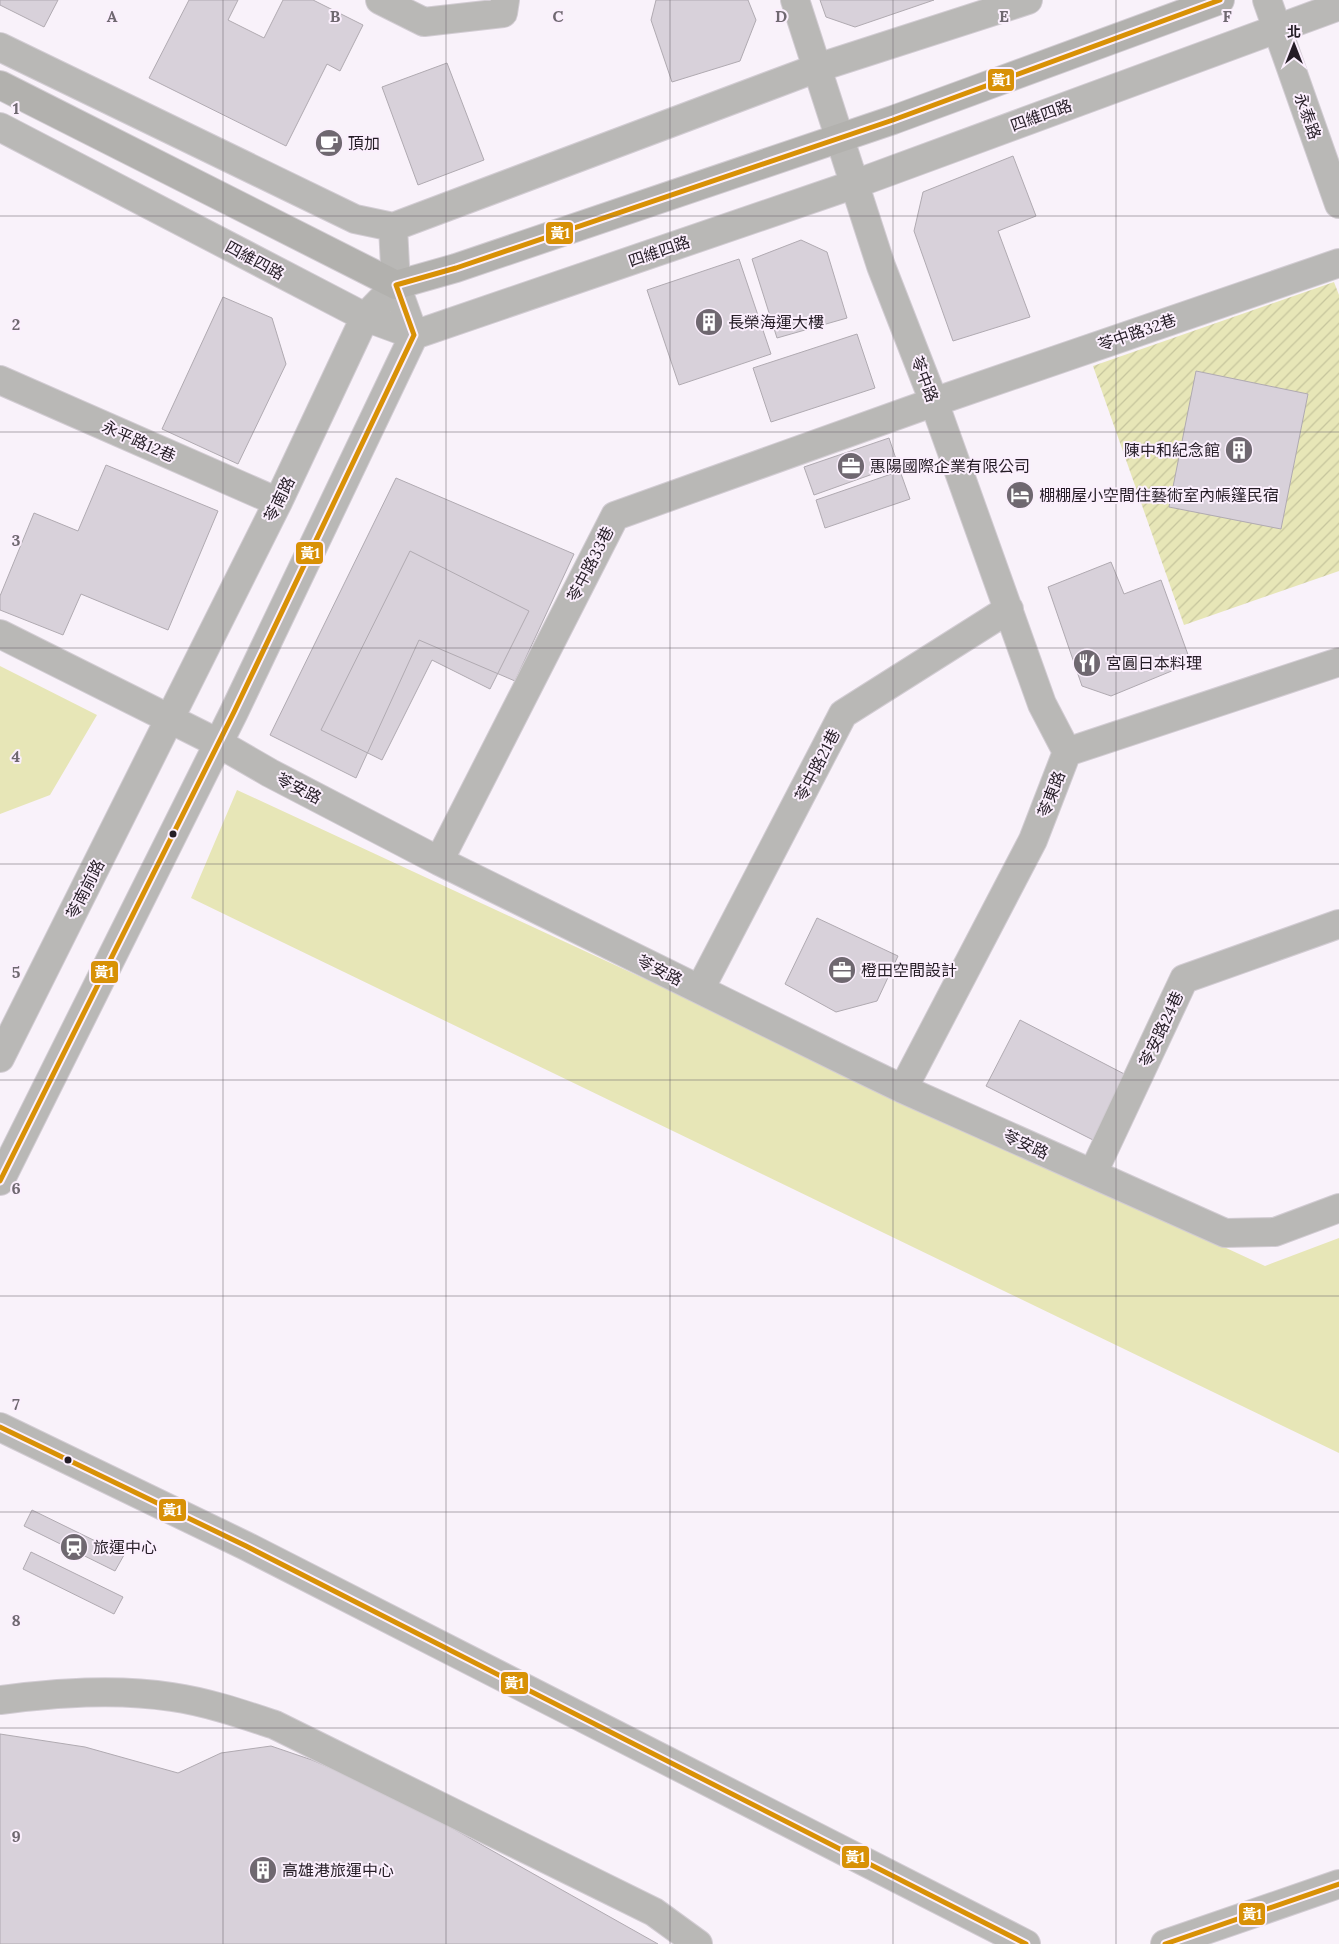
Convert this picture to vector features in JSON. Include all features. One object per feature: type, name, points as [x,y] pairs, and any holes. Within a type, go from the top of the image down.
[{"type":"main road","points":[[0,85],[396,284],[456,268],[839,139],[1220,0]]},
{"type":"street","points":[[380,0],[424,22],[503,13],[505,0]]},
{"type":"street","name":"苓中路","points":[[795,0],[881,266],[934,402],[1042,704],[1067,752]]},
{"type":"street","name":"永泰路","points":[[1266,0],[1339,203]]},
{"type":"street","points":[[0,47],[355,219],[393,227],[818,68],[1017,2]]},
{"type":"street","name":"四維四路","points":[[0,126],[365,317],[414,335],[854,184],[1339,6]]},
{"type":"street","points":[[0,1181],[218,743],[414,335],[396,284],[393,227]]},
{"type":"street","name":"苓中路32巷","points":[[934,402],[1339,263]]},
{"type":"street","name":"苓南路","points":[[170,720],[278,502],[365,317],[396,284]]},
{"type":"street","name":"永平路12巷","points":[[0,380],[278,502]]},
{"type":"street","name":"苓中路33巷","points":[[439,861],[615,516],[934,402]]},
{"type":"street","name":"苓中路21巷","points":[[700,989],[843,714],[1009,609]]},
{"type":"street","name":"苓安路","points":[[0,634],[218,743],[270,773],[439,861],[903,1089],[1225,1233],[1275,1232],[1339,1208]]},
{"type":"street","name":"苓東路","points":[[903,1089],[1033,840],[1067,752],[1339,662]]},
{"type":"street","name":"苓南前路","points":[[0,1058],[170,720]]},
{"type":"street","name":"苓安路24巷","points":[[1093,1173],[1184,979],[1339,924]]},
{"type":"street","points":[[0,1427],[246,1546],[1026,1944]]},
{"type":"street","points":[[0,1700],[61,1694],[114,1692],[162,1696],[228,1710],[275,1725],[654,1912],[698,1944]]},
{"type":"street","points":[[1165,1944],[1339,1884]]},
{"type":"green space","points":[[1334,282],[1339,295],[1339,571],[1184,625],[1093,366]]},
{"type":"green space","points":[[0,666],[97,715],[50,795],[0,814]]},
{"type":"green space","points":[[237,790],[1265,1266],[1339,1238],[1339,1453],[191,898]]},
{"type":"building","points":[[0,0],[58,0],[44,27],[0,5]]},
{"type":"building","points":[[189,0],[238,0],[228,20],[264,38],[283,0],[313,0],[363,25],[340,71],[327,64],[286,146],[149,78]]},
{"type":"building","points":[[656,0],[748,0],[756,20],[740,61],[672,82],[651,20]]},
{"type":"building","points":[[820,0],[934,0],[855,27],[826,17]]},
{"type":"building","points":[[447,63],[484,160],[418,185],[382,87]]},
{"type":"building","points":[[1013,156],[1036,216],[998,231],[1030,317],[953,341],[914,231],[923,192]]},
{"type":"building","points":[[801,240],[827,252],[847,318],[777,338],[752,259]]},
{"type":"building","name":"長榮海運大樓","points":[[739,259],[771,354],[679,385],[647,290]]},
{"type":"building","points":[[223,297],[272,318],[286,364],[238,464],[162,429]]},
{"type":"building","points":[[857,334],[875,388],[771,422],[753,368]]},
{"type":"building","name":"陳中和紀念館","points":[[1196,371],[1308,394],[1281,529],[1169,507]]},
{"type":"building","name":"惠陽國際企業有限公司","points":[[889,438],[898,465],[814,495],[804,467]]},
{"type":"building","points":[[106,465],[218,511],[168,630],[81,594],[63,635],[0,610],[0,596],[34,513],[78,531]]},
{"type":"building","points":[[900,471],[910,499],[825,528],[816,500]]},
{"type":"building","points":[[396,478],[574,554],[515,681],[419,640],[356,778],[270,735]]},
{"type":"building","points":[[410,551],[529,611],[490,689],[432,660],[382,760],[321,730]]},
{"type":"building","points":[[1111,562],[1124,594],[1161,580],[1191,663],[1111,696],[1082,686],[1048,587]]},
{"type":"building","name":"橙田空間設計","points":[[817,918],[898,956],[877,1001],[836,1012],[785,984]]},
{"type":"building","points":[[1020,1020],[1132,1078],[1099,1143],[986,1086]]},
{"type":"building","name":"旅運中心","points":[[32,1510],[124,1555],[115,1571],[24,1526]]},
{"type":"building","name":"旅運中心","points":[[31,1552],[123,1597],[114,1614],[23,1569]]},
{"type":"building","name":"高雄港旅運中心","points":[[0,1734],[85,1747],[178,1773],[221,1753],[271,1746],[312,1760],[395,1796],[658,1944],[0,1944]]},
{"type":"transit line","name":"黃1","points":[[0,1181],[234,712],[414,335],[396,285],[456,268],[893,120],[1220,0]]},
{"type":"transit line","name":"黃1","points":[[0,1427],[246,1546],[1026,1944]]},
{"type":"transit line","name":"黃1","points":[[1165,1944],[1339,1884]]},
{"type":"place","name":"頂加","points":[[329,143]]},
{"type":"place","name":"長榮海運大樓","points":[[709,322]]},
{"type":"place","name":"陳中和紀念館","points":[[1239,450]]},
{"type":"place","name":"惠陽國際企業有限公司","points":[[851,466]]},
{"type":"place","name":"棚棚屋小空間住藝術室內帳篷民宿","points":[[1020,495]]},
{"type":"place","name":"宮圓日本料理","points":[[1087,663]]},
{"type":"place","name":"橙田空間設計","points":[[842,970]]},
{"type":"place","name":"旅運中心","points":[[74,1547]]},
{"type":"place","name":"高雄港旅運中心","points":[[263,1870]]}]
